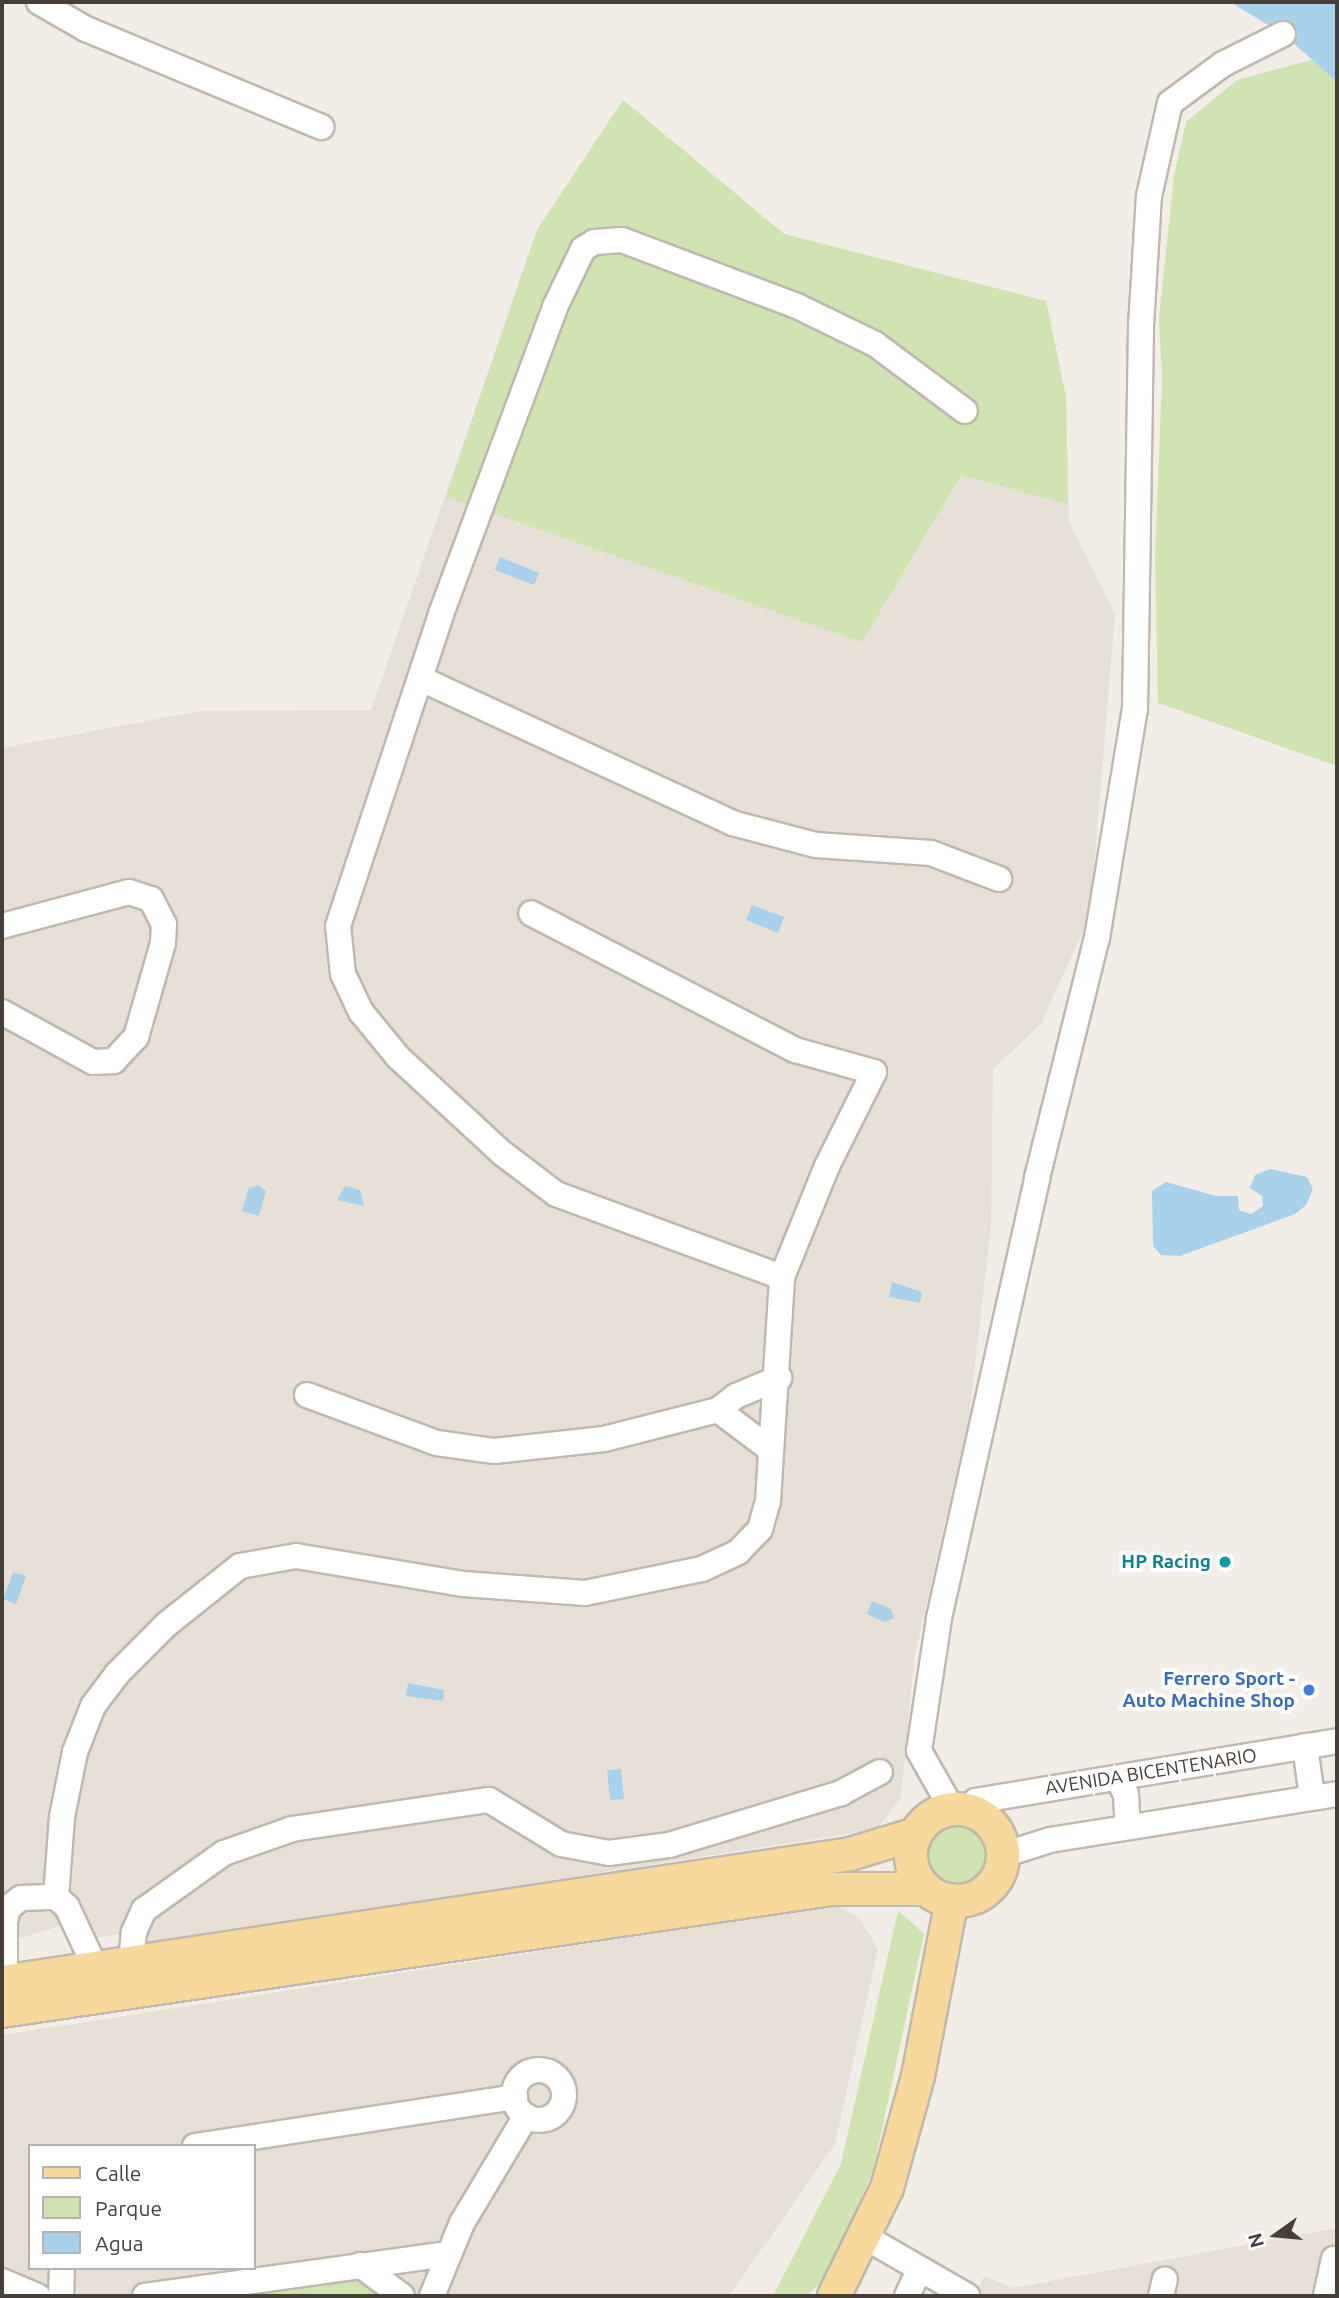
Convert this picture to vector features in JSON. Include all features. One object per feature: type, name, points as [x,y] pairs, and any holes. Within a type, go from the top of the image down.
[{"type":"main road","points":[[960,1809],[993,1826],[1003,1855],[993,1884],[968,1900],[939,1895],[831,1889],[3,1991],[96,1969],[850,1854],[916,1834],[931,1817],[960,1809]]},
{"type":"main road","points":[[836,2296],[887,2188],[918,2076],[939,1895],[912,1863],[916,1834]]},
{"type":"street","points":[[39,2],[86,29],[321,127]]},
{"type":"street","points":[[960,1809],[919,1751],[939,1618],[1037,1178],[1097,938],[1135,709],[1141,326],[1149,196],[1170,103],[1223,64],[1283,34]]},
{"type":"street","points":[[782,1278],[556,1194],[456,1112],[398,1057],[361,1012],[343,974],[338,926],[421,679],[555,306],[583,249],[594,242],[622,240],[797,306],[875,345],[965,411]]},
{"type":"street","points":[[421,679],[732,822],[816,845],[931,853],[999,879]]},
{"type":"street","points":[[2,926],[129,892],[151,899],[164,924],[163,943],[136,1037],[114,1061],[93,1062],[79,1056],[2,1012]]},
{"type":"street","points":[[96,1969],[74,1918],[56,1897],[62,1817],[75,1752],[93,1706],[117,1674],[167,1625],[240,1566],[296,1556],[524,1591],[585,1593],[636,1586],[702,1569],[738,1552],[760,1529],[768,1501],[779,1378],[782,1278],[827,1166],[874,1072],[795,1050],[531,913]]},
{"type":"street","points":[[307,1395],[437,1443],[494,1451],[604,1439],[718,1410],[737,1396],[779,1378]]},
{"type":"street","points":[[718,1410],[771,1450]]},
{"type":"street","name":"AVENIDA BICENTENARIO","points":[[960,1809],[976,1801],[1337,1741]]},
{"type":"street","points":[[1305,1746],[1312,1797]]},
{"type":"street","points":[[131,1964],[134,1932],[144,1910],[224,1853],[292,1829],[489,1800],[561,1844],[609,1853],[669,1844],[841,1794],[880,1772]]},
{"type":"street","points":[[1117,1778],[1126,1794],[1128,1827]]},
{"type":"street","points":[[1003,1855],[1021,1846],[1337,1794]]},
{"type":"street","points":[[3,1991],[5,1904],[21,1898],[56,1897]]},
{"type":"street","points":[[211,2144],[521,2106],[449,2254],[432,2296]]},
{"type":"street","points":[[865,2237],[967,2296]]},
{"type":"street","points":[[145,2296],[449,2254]]},
{"type":"street","points":[[1326,2296],[1334,2259]]},
{"type":"street","points":[[359,2265],[402,2296]]},
{"type":"street","points":[[61,2296],[62,2270]]},
{"type":"street","points":[[907,2296],[919,2270]]},
{"type":"street","points":[[2,2281],[38,2296]]},
{"type":"shaded area","points":[[623,100],[784,234],[1046,301],[1066,397],[1069,522],[1115,614],[1090,916],[1041,1024],[993,1069],[991,1228],[969,1416],[914,1659],[901,1797],[877,1829],[149,1944],[134,1932],[89,1939],[76,1921],[2,1944],[2,748],[200,711],[371,710],[537,230]]},
{"type":"shaded area","points":[[837,1905],[860,1919],[878,1949],[835,2144],[729,2296],[2,2296],[2,2035]]},
{"type":"shaded area","points":[[1337,2228],[1337,2296],[974,2296],[984,2276],[1013,2288]]},
{"type":"green space","points":[[1318,58],[1337,78],[1337,766],[1158,703],[1155,556],[1162,380],[1159,317],[1174,176],[1186,122],[1237,80]]},
{"type":"green space","points":[[623,100],[784,234],[1046,301],[1066,397],[1068,504],[961,475],[862,642],[446,497],[537,230]]},
{"type":"green space","points":[[955,1822],[967,1824],[978,1831],[985,1842],[985,1866],[978,1877],[967,1884],[955,1886],[943,1884],[932,1877],[925,1866],[923,1854],[925,1842],[932,1831],[943,1824]]},
{"type":"green space","points":[[898,1910],[924,1934],[873,2171],[826,2278],[806,2296],[773,2296],[841,2164]]},
{"type":"green space","points":[[360,2276],[393,2296],[207,2296]]},
{"type":"water","points":[[1230,2],[1337,2],[1337,82],[1283,34]]},
{"type":"water","points":[[500,557],[539,573],[534,585],[495,570]]},
{"type":"water","points":[[752,905],[784,917],[778,933],[746,920]]},
{"type":"water","points":[[1270,1169],[1307,1177],[1313,1189],[1306,1205],[1295,1214],[1180,1256],[1161,1255],[1153,1246],[1152,1191],[1166,1182],[1216,1196],[1238,1196],[1239,1210],[1251,1214],[1263,1206],[1262,1196],[1250,1188],[1255,1175]]},
{"type":"water","points":[[258,1185],[266,1191],[259,1216],[242,1211],[249,1188]]},
{"type":"water","points":[[345,1186],[360,1190],[364,1206],[337,1200]]},
{"type":"water","points":[[892,1282],[922,1292],[920,1303],[889,1297]]},
{"type":"water","points":[[13,1572],[26,1576],[16,1604],[3,1599]]},
{"type":"water","points":[[872,1601],[891,1609],[894,1618],[885,1622],[867,1614]]},
{"type":"water","points":[[408,1683],[444,1690],[443,1701],[406,1696]]},
{"type":"water","points":[[621,1769],[624,1799],[610,1800],[607,1770]]},
{"type":"place","name":"HP Racing","points":[[1225,1562]]},
{"type":"place","name":"Ferrero Sport - Auto Machine Shop","points":[[1309,1690]]}]
